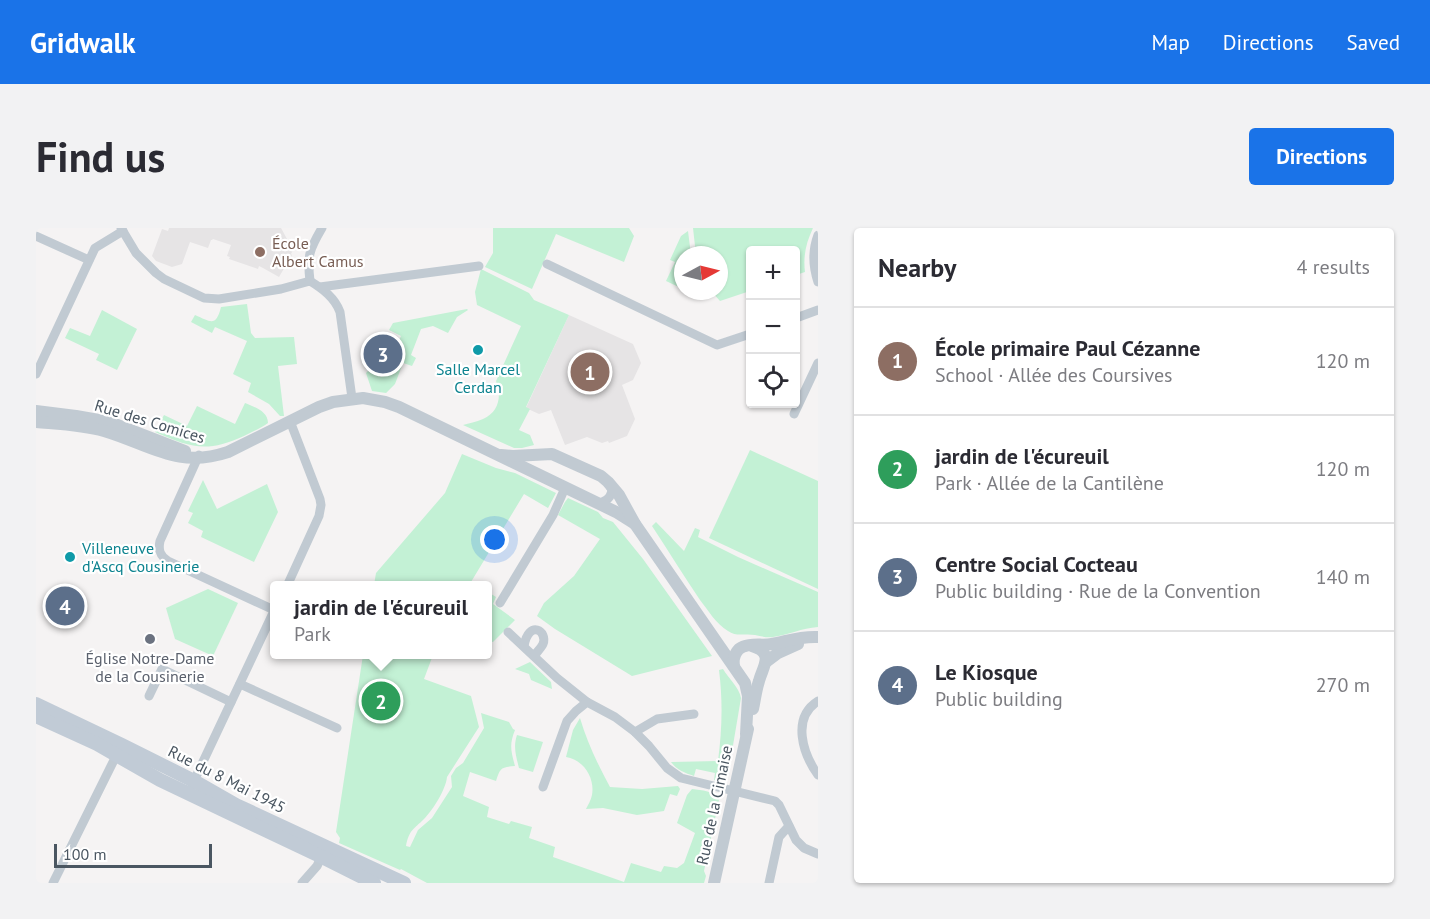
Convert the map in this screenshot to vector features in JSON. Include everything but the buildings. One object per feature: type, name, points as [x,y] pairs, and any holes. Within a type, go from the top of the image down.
[{"type":"main road","name":"Rue du 8 Mai 1945","points":[[36,704],[191,787],[236,805],[324,851],[374,883]]},
{"type":"main road","name":"Rue du 8 Mai 1945","points":[[36,716],[119,750]]},
{"type":"main road","name":"Rue du 8 Mai 1945","points":[[324,851],[404,883]]},
{"type":"street","points":[[310,282],[309,253],[322,228]]},
{"type":"street","points":[[36,374],[95,248],[122,230],[136,253],[160,276],[204,298],[219,299],[310,282],[320,288],[338,305],[352,398]]},
{"type":"street","points":[[818,235],[814,254],[818,282]]},
{"type":"street","points":[[36,236],[89,260]]},
{"type":"street","points":[[547,264],[717,345],[746,335]]},
{"type":"street","points":[[320,288],[479,266]]},
{"type":"street","points":[[800,316],[818,310]]},
{"type":"street","points":[[794,414],[818,363]]},
{"type":"street","name":"Rue des Comices","points":[[36,422],[100,430],[164,453],[198,457],[219,455],[237,448],[326,404],[352,398],[371,399],[398,407],[627,518],[635,524]]},
{"type":"street","name":"Rue des Comices","points":[[36,411],[110,422],[198,457]]},
{"type":"street","points":[[289,581],[320,516],[321,505],[318,491],[290,421]]},
{"type":"street","points":[[540,476],[537,462],[542,456],[552,454]]},
{"type":"street","name":"Rue des Comices","points":[[497,455],[552,454],[608,482],[737,670]]},
{"type":"street","points":[[198,457],[160,541],[160,553],[168,561],[270,609]]},
{"type":"street","points":[[596,503],[605,502],[611,495],[612,491],[608,482]]},
{"type":"street","points":[[500,603],[553,515],[566,488]]},
{"type":"street","points":[[191,787],[270,620]]},
{"type":"street","name":"Rue des Comices","points":[[707,626],[722,640],[749,646]]},
{"type":"street","points":[[524,646],[530,632],[535,630],[541,632],[544,640],[534,656]]},
{"type":"street","points":[[508,632],[568,688],[587,702],[615,717],[634,732],[667,768],[681,778],[775,801],[796,840],[804,848],[818,854]]},
{"type":"street","points":[[799,637],[818,637],[775,655],[753,677],[748,678],[737,670],[734,658],[740,649],[799,637]]},
{"type":"street","points":[[749,646],[761,650],[765,657],[764,667]]},
{"type":"street","name":"Rue de la Cimaise","points":[[714,883],[746,734],[764,667]]},
{"type":"street","points":[[149,696],[162,669],[231,702]]},
{"type":"street","name":"Rue de la Cimaise","points":[[737,670],[745,683],[748,696],[746,734]]},
{"type":"street","points":[[240,684],[337,728]]},
{"type":"street","points":[[818,701],[808,709],[801,727],[807,754],[818,776]]},
{"type":"street","points":[[543,787],[564,729],[572,716],[587,702]]},
{"type":"street","points":[[634,732],[657,719],[694,714]]},
{"type":"street","points":[[55,883],[119,750]]},
{"type":"street","points":[[769,883],[779,837],[789,826]]},
{"type":"street","points":[[302,883],[317,866],[324,851]]},
{"type":"shaded area","name":"École Albert Camus","points":[[169,228],[281,228],[293,250],[279,277],[259,266],[258,269],[229,259],[230,257],[227,256],[231,245],[213,239],[208,248],[190,242],[182,264],[172,267],[156,261],[152,256],[162,229],[168,231]]},
{"type":"shaded area","points":[[569,315],[633,344],[641,363],[633,380],[622,385],[635,419],[627,436],[609,443],[608,441],[602,443],[587,437],[565,445],[551,410],[539,414],[526,408]]},
{"type":"green space","points":[[493,228],[629,228],[634,236],[624,262],[556,234],[532,289],[485,267],[493,253]]},
{"type":"green space","points":[[693,228],[813,228],[804,260],[805,272],[800,274],[800,246],[746,246],[746,292],[728,298],[728,246],[695,246]]},
{"type":"green space","points":[[688,231],[690,246],[676,246],[681,236]]},
{"type":"green space","points":[[674,264],[674,285],[666,281]]},
{"type":"green space","points":[[481,269],[529,293],[534,300],[569,315],[526,407],[530,409],[519,430],[530,435],[534,445],[514,448],[463,425],[483,419],[496,408],[499,392],[496,381],[521,326],[477,305],[475,292]]},
{"type":"green space","points":[[247,304],[251,333],[255,338],[294,337],[297,364],[278,366],[284,416],[280,416],[269,404],[248,392],[251,383],[233,374],[247,341],[215,327],[212,333],[191,322],[195,315],[212,321],[217,318],[221,307]]},
{"type":"green space","points":[[467,309],[457,317],[448,333],[433,326],[421,329],[411,355],[416,358],[412,366],[403,363],[395,384],[386,393],[372,391],[366,373],[368,371],[382,377],[401,336],[389,330],[393,323]]},
{"type":"green space","points":[[102,310],[137,329],[117,370],[96,360],[99,354],[65,338],[70,328],[90,336]]},
{"type":"green space","points":[[245,403],[263,412],[268,423],[220,445],[189,445],[155,432],[164,415],[187,426],[197,406],[235,424]]},
{"type":"green space","points":[[750,450],[818,481],[818,589],[709,538]]},
{"type":"green space","points":[[462,454],[515,473],[556,493],[548,508],[524,494],[472,581],[375,581],[376,573],[445,493]]},
{"type":"green space","points":[[203,480],[217,509],[267,484],[278,512],[254,562],[201,537],[203,531],[188,523],[193,513],[188,511]]},
{"type":"green space","points":[[568,498],[613,522],[643,559],[712,656],[632,676],[537,616],[544,603],[574,576],[600,539],[558,515]]},
{"type":"green space","points":[[656,522],[684,551],[695,528],[700,530],[698,537],[818,592],[818,627],[771,637],[731,633],[716,621],[700,600],[652,526]]},
{"type":"green space","points":[[208,589],[238,603],[213,656],[175,639],[166,608]]},
{"type":"green space","points":[[492,594],[496,597],[493,604],[515,620],[493,642]]},
{"type":"green space","points":[[362,659],[432,659],[424,679],[471,696],[479,727],[447,777],[435,805],[410,833],[406,846],[410,847],[418,830],[432,818],[452,787],[451,776],[463,763],[484,728],[481,713],[509,722],[515,730],[511,748],[515,766],[502,769],[496,781],[470,772],[463,796],[489,807],[487,817],[509,824],[511,821],[532,827],[529,838],[555,847],[553,857],[624,882],[631,863],[661,872],[664,866],[677,868],[684,863],[695,833],[677,823],[687,795],[692,789],[707,792],[719,800],[704,871],[706,876],[704,883],[427,883],[401,869],[339,843],[340,838],[336,832]]},
{"type":"green space","points":[[530,662],[551,682],[552,689],[531,680],[529,674],[515,669]]},
{"type":"green space","points":[[723,669],[741,698],[728,775],[718,781],[714,780],[715,773],[696,769],[694,776],[679,769],[671,762],[718,761],[722,716],[719,670]]},
{"type":"green space","points":[[580,718],[593,753],[610,787],[642,789],[678,786],[680,789],[677,796],[670,794],[664,811],[637,815],[603,808],[586,809],[592,795],[590,776],[578,762],[566,757],[573,730]]},
{"type":"green space","points":[[517,735],[543,742],[533,772],[519,768],[515,748]]},
{"type":"place","name":"École Albert Camus","points":[[260,252]]},
{"type":"place","name":"Salle Marcel Cerdan","points":[[478,350]]},
{"type":"place","name":"Centre Social Cocteau","points":[[383,354]]},
{"type":"place","name":"École primaire Paul Cézanne","points":[[590,372]]},
{"type":"place","name":"Villeneuve d'Ascq Cousinerie","points":[[70,557]]},
{"type":"place","name":"Le Kiosque","points":[[65,606]]},
{"type":"place","name":"Église Notre-Dame de la Cousinerie","points":[[150,639]]},
{"type":"place","name":"jardin de l'écureuil","points":[[381,701]]}]
